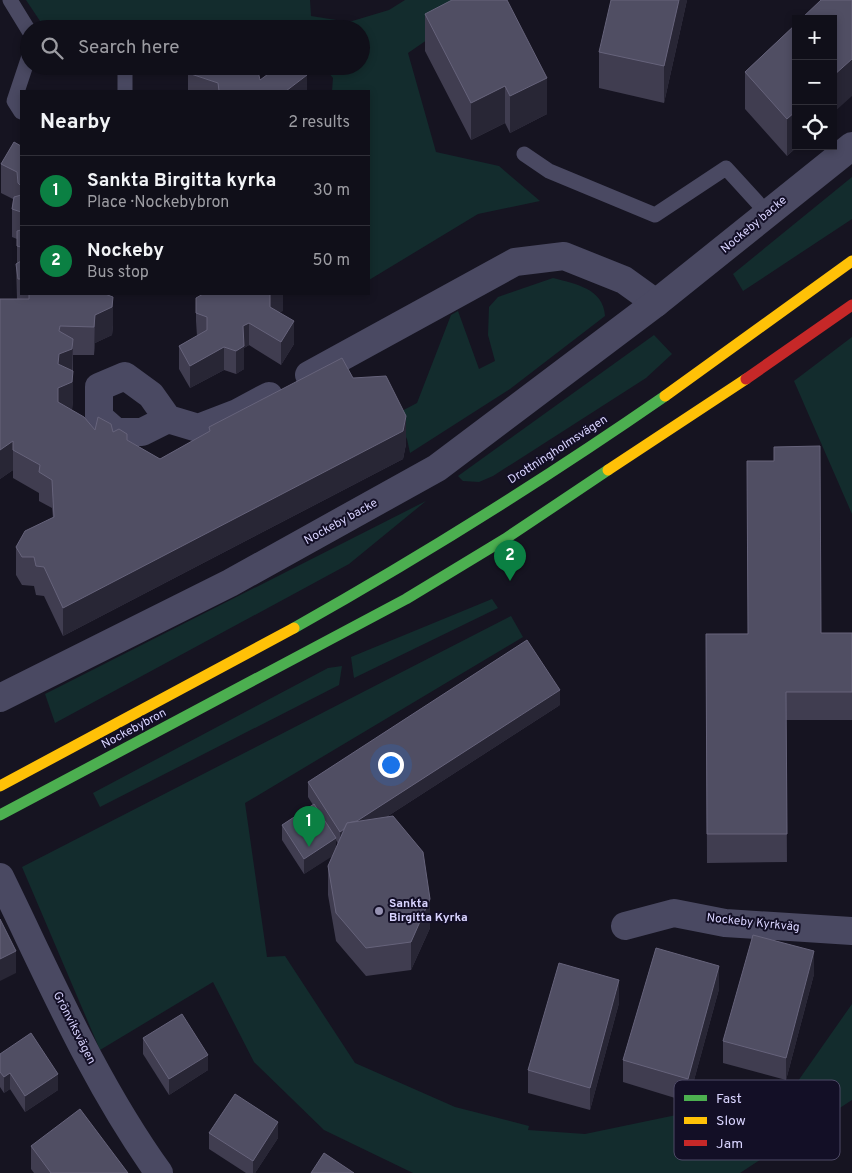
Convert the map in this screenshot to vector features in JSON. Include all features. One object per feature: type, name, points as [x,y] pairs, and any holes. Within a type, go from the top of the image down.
[{"type":"main road","name":"Drottningholmsvägen","points":[[267,642],[390,573],[596,442],[760,328],[852,261]]},
{"type":"main road","name":"Nockebybron","points":[[0,814],[281,667],[406,599],[505,540],[782,356],[852,305]]},
{"type":"main road","name":"Nockebybron","points":[[0,786],[267,642]]},
{"type":"street","name":"Nockeby backe","points":[[0,698],[230,583],[437,468],[656,303],[852,146]]},
{"type":"street","points":[[168,419],[198,428],[237,412],[334,362],[515,262],[564,256],[624,280],[656,303]]},
{"type":"street","name":"Grönviksvägen","points":[[0,876],[70,1024],[129,1131],[159,1173]]},
{"type":"street","name":"Nockeby Kyrkväg","points":[[625,926],[674,913],[724,923],[852,931]]},
{"type":"lane","points":[[10,0],[22,20]]},
{"type":"lane","points":[[20,110],[14,101],[23,75]]},
{"type":"lane","points":[[125,75],[125,90]]},
{"type":"lane","points":[[524,154],[549,171],[655,215],[726,168],[767,213]]},
{"type":"green space","points":[[26,0],[310,0],[311,16],[336,20],[39,20]]},
{"type":"green space","points":[[405,0],[485,0],[408,53],[436,152],[499,166],[540,201],[478,214],[370,279],[370,90],[332,90],[333,78],[330,75],[370,75],[370,20],[356,20],[389,10]]},
{"type":"green space","points":[[852,177],[852,219],[743,291],[733,274]]},
{"type":"green space","points":[[553,278],[579,285],[593,293],[599,299],[605,316],[510,389],[410,453],[407,439],[394,415],[417,403],[451,315],[458,311],[479,369],[495,361],[488,335],[489,307],[498,297]]},
{"type":"green space","points":[[654,335],[672,354],[646,378],[493,476],[479,482],[463,481],[458,476]]},
{"type":"green space","points":[[852,337],[852,514],[794,381]]},
{"type":"green space","points":[[426,501],[349,564],[55,723],[45,694]]},
{"type":"green space","points":[[492,599],[498,608],[354,678],[351,657]]},
{"type":"green space","points":[[511,616],[523,637],[245,803],[267,957],[285,956],[355,1063],[455,1107],[529,1126],[528,1130],[585,1134],[674,1115],[674,1160],[760,1160],[740,1173],[413,1173],[324,1130],[254,1062],[213,982],[100,1050],[22,867]]},
{"type":"green space","points":[[342,666],[339,685],[100,807],[93,793],[328,668]]},
{"type":"green space","points":[[852,1004],[852,1100],[840,1108],[840,1080],[799,1080]]},
{"type":"building","points":[[452,0],[507,0],[547,78],[510,96],[505,86],[471,103],[425,14]]},
{"type":"building","points":[[611,0],[679,0],[664,66],[599,52]]},
{"type":"building","points":[[821,0],[852,0],[852,59],[837,72],[837,15],[805,15]]},
{"type":"building","points":[[792,28],[792,115],[787,119],[745,72]]},
{"type":"building","points":[[194,75],[259,75],[260,80],[267,75],[307,75],[287,90],[219,90],[218,83]]},
{"type":"building","points":[[14,142],[20,145],[20,185],[17,172],[1,164]]},
{"type":"building","points":[[20,195],[20,212],[12,209],[14,197]]},
{"type":"building","points":[[20,230],[20,247],[17,246],[17,231]]},
{"type":"building","points":[[20,262],[20,279],[18,279],[16,264]]},
{"type":"building","points":[[29,295],[108,295],[113,297],[112,307],[95,315],[94,327],[60,326],[59,331],[73,339],[72,349],[59,354],[58,364],[73,371],[72,382],[58,388],[58,402],[84,417],[95,430],[98,417],[111,424],[113,432],[119,429],[127,434],[127,440],[160,459],[210,431],[209,427],[342,358],[353,378],[386,376],[406,416],[403,431],[63,608],[44,567],[36,566],[34,557],[22,557],[16,547],[25,531],[54,517],[52,480],[39,472],[40,465],[13,450],[13,441],[0,450],[0,299],[29,299]]},
{"type":"building","points":[[201,295],[270,295],[270,307],[294,321],[281,342],[249,323],[243,326],[244,346],[236,351],[224,347],[190,366],[179,346],[207,330],[207,317],[196,313],[196,298]]},
{"type":"building","points":[[820,446],[821,633],[852,633],[852,692],[786,692],[787,834],[707,834],[706,634],[748,634],[747,461],[774,461],[774,447]]},
{"type":"building","points":[[527,640],[560,690],[357,821],[347,823],[340,832],[308,782]]},
{"type":"building","points":[[314,804],[336,838],[304,859],[282,825]]},
{"type":"building","name":"Sankta Birgitta Kyrka","points":[[393,816],[423,852],[430,899],[411,942],[366,948],[336,913],[328,866],[347,823]]},
{"type":"building","points":[[0,919],[16,951],[0,959]]},
{"type":"building","points":[[753,935],[814,951],[786,1058],[723,1041]]},
{"type":"building","points":[[656,948],[719,966],[688,1079],[623,1060]]},
{"type":"building","points":[[559,963],[619,980],[590,1088],[528,1070]]},
{"type":"building","points":[[182,1014],[208,1055],[169,1079],[143,1038]]},
{"type":"building","points":[[31,1033],[58,1074],[25,1096],[10,1073],[4,1077],[0,1072],[0,1054]]},
{"type":"building","points":[[235,1094],[278,1122],[253,1161],[209,1133]]},
{"type":"building","points":[[80,1109],[128,1173],[51,1173],[31,1146]]},
{"type":"building","points":[[324,1153],[354,1173],[311,1173]]},
{"type":"traffic: fast","points":[[294,628],[482,516],[665,396]]},
{"type":"traffic: fast","points":[[0,815],[406,599],[505,539],[608,470]]},
{"type":"traffic: slow","points":[[665,396],[852,261]]},
{"type":"traffic: slow","points":[[608,470],[746,379]]},
{"type":"traffic: slow","points":[[0,786],[294,628]]},
{"type":"traffic: jam","points":[[746,379],[852,305]]},
{"type":"place","name":"Nockeby","points":[[510,581]]},
{"type":"place","name":"Sankta Birgitta kyrka","points":[[309,847]]},
{"type":"place","name":"Sankta Birgitta Kyrka","points":[[379,911]]}]
